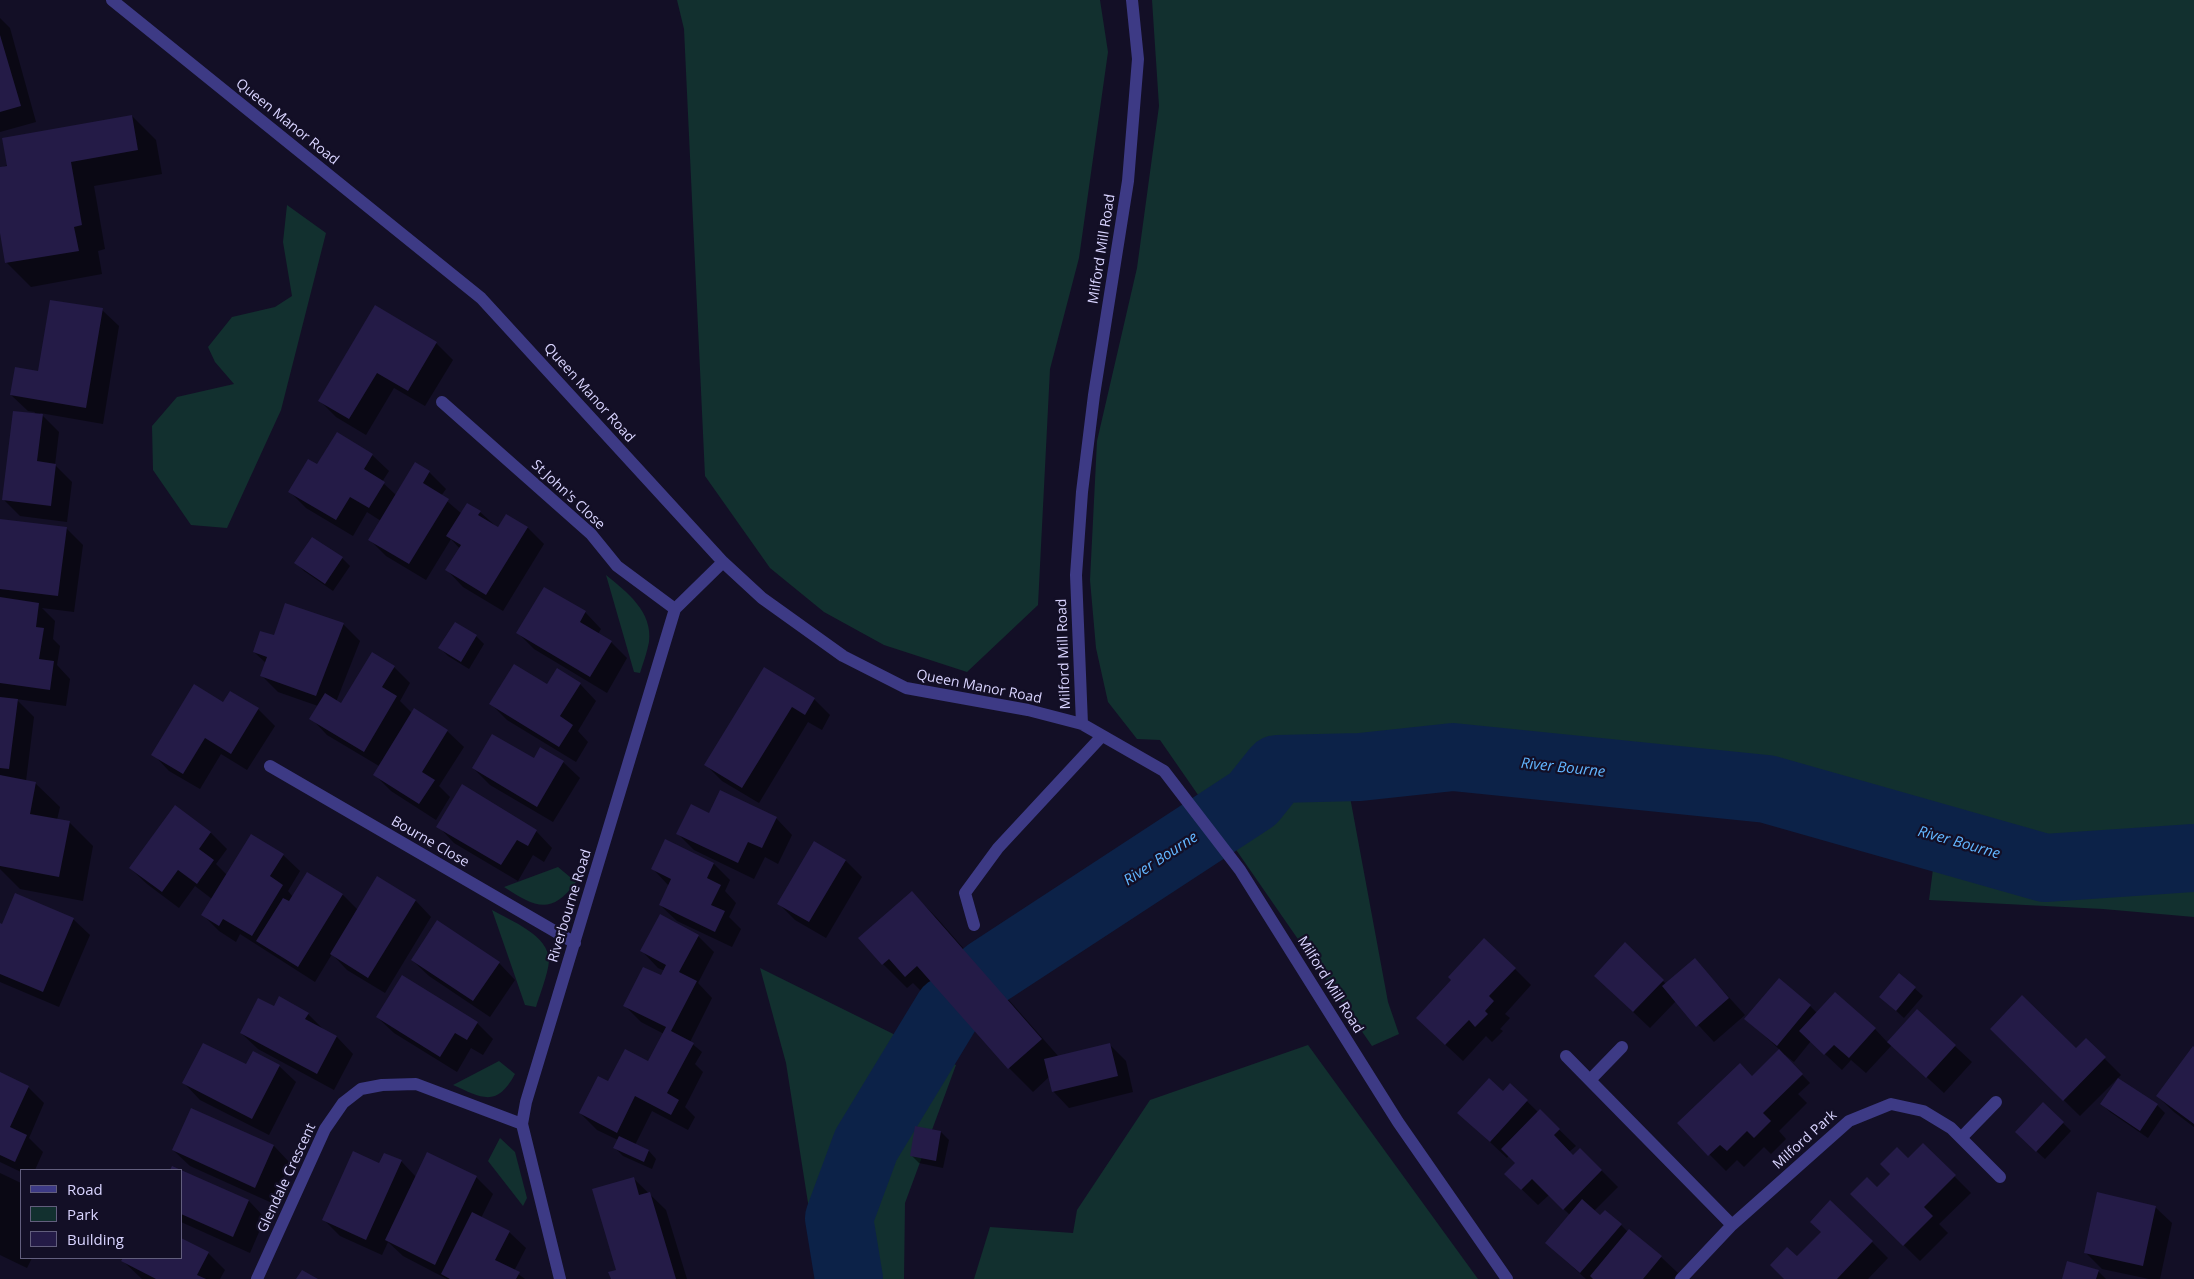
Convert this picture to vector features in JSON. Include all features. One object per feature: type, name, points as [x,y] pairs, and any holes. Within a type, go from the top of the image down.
[{"type":"street","name":"Queen Manor Road","points":[[112,0],[482,298],[723,562],[762,598],[843,656],[906,688],[1019,708],[1082,724]]},
{"type":"street","name":"Milford Mill Road","points":[[1132,0],[1138,59],[1128,181],[1094,394],[1078,538],[1076,575],[1082,724],[1164,771],[1240,870],[1398,1122],[1506,1279]]},
{"type":"street","name":"St John's Close","points":[[442,402],[591,534],[617,566],[676,609]]},
{"type":"street","name":"Riverbourne Road","points":[[560,1279],[522,1124],[526,1102],[676,609],[723,562]]},
{"type":"street","points":[[974,925],[966,893],[998,848],[1102,736]]},
{"type":"street","name":"Bourne Close","points":[[270,766],[575,943]]},
{"type":"street","points":[[1590,1080],[1622,1047]]},
{"type":"street","points":[[1566,1056],[1732,1225]]},
{"type":"street","name":"Glendale Crescent","points":[[257,1279],[325,1129],[343,1103],[361,1089],[382,1085],[416,1084],[522,1124]]},
{"type":"street","points":[[1961,1138],[1996,1102]]},
{"type":"street","name":"Milford Park","points":[[1681,1279],[1732,1225],[1849,1121],[1890,1104],[1923,1111],[1951,1128],[2000,1177]]},
{"type":"green space","points":[[677,0],[1100,0],[1108,52],[1079,258],[1050,369],[1038,605],[967,672],[884,645],[824,612],[770,568],[705,476],[684,29]]},
{"type":"green space","points":[[1152,0],[2194,0],[2194,917],[2103,909],[1929,900],[1940,815],[1669,753],[1340,743],[1388,1002],[1399,1034],[1372,1046],[1160,740],[1137,739],[1108,702],[1096,648],[1090,580],[1097,441],[1137,268],[1159,106]]},
{"type":"green space","points":[[287,205],[326,233],[281,410],[227,528],[191,525],[153,470],[152,426],[177,397],[234,384],[215,362],[208,347],[232,317],[275,307],[292,296],[283,242]]},
{"type":"green space","points":[[606,575],[630,596],[643,612],[647,621],[649,642],[640,673],[634,672]]},
{"type":"green space","points":[[558,867],[576,882],[559,900],[550,904],[534,903],[504,887]]},
{"type":"green space","points":[[492,910],[536,936],[547,952],[549,961],[546,978],[536,1007],[525,1005]]},
{"type":"green space","points":[[760,968],[956,1065],[905,1203],[904,1279],[820,1279],[786,1063]]},
{"type":"green space","points":[[1308,1045],[1478,1279],[974,1279],[990,1227],[1073,1233],[1077,1210],[1150,1100]]},
{"type":"green space","points":[[499,1061],[515,1074],[502,1092],[495,1096],[488,1097],[472,1094],[453,1085]]},
{"type":"green space","points":[[500,1138],[515,1152],[527,1198],[523,1206],[488,1161]]},
{"type":"building","points":[[0,35],[21,106],[0,112]]},
{"type":"building","points":[[132,115],[138,150],[71,162],[82,225],[74,227],[79,251],[5,263],[0,233],[0,167],[7,166],[2,138]]},
{"type":"building","points":[[50,300],[103,308],[86,408],[10,395],[15,367],[38,371]]},
{"type":"building","points":[[375,305],[437,342],[408,391],[377,373],[349,419],[318,401]]},
{"type":"building","points":[[13,411],[43,414],[37,461],[56,464],[51,506],[2,500]]},
{"type":"building","points":[[337,432],[373,454],[364,469],[385,482],[369,508],[350,497],[336,520],[288,492],[308,459],[317,464]]},
{"type":"building","points":[[415,462],[430,471],[423,483],[449,499],[409,564],[368,540]]},
{"type":"building","points":[[467,503],[481,511],[478,515],[498,527],[506,514],[528,527],[486,595],[445,570],[461,545],[446,536]]},
{"type":"building","points":[[0,519],[67,527],[58,596],[0,589]]},
{"type":"building","points":[[312,537],[343,557],[325,584],[294,563]]},
{"type":"building","points":[[544,587],[586,611],[580,622],[612,641],[590,677],[516,633]]},
{"type":"building","points":[[0,597],[39,603],[36,627],[44,628],[39,659],[54,661],[50,690],[0,683]]},
{"type":"building","points":[[285,603],[344,623],[316,696],[260,676],[267,657],[253,652],[260,631],[274,635]]},
{"type":"building","points":[[455,622],[477,635],[461,662],[438,648]]},
{"type":"building","points":[[372,652],[395,666],[382,687],[397,696],[364,752],[309,719],[325,693],[341,703]]},
{"type":"building","points":[[514,664],[547,684],[557,668],[581,683],[560,716],[573,725],[559,747],[489,704]]},
{"type":"building","points":[[764,667],[815,698],[805,715],[792,707],[742,788],[704,765]]},
{"type":"building","points":[[194,684],[223,702],[230,691],[259,708],[231,754],[205,738],[183,774],[151,755]]},
{"type":"building","points":[[0,697],[18,699],[9,769],[0,768]]},
{"type":"building","points":[[414,708],[448,730],[422,772],[435,780],[419,804],[373,775]]},
{"type":"building","points":[[492,734],[534,758],[540,747],[564,761],[537,807],[472,768]]},
{"type":"building","points":[[0,775],[36,782],[30,814],[70,821],[59,877],[0,866]]},
{"type":"building","points":[[462,784],[537,830],[528,846],[517,840],[501,865],[436,827]]},
{"type":"building","points":[[720,790],[777,817],[762,848],[748,842],[738,863],[676,834],[691,804],[709,813]]},
{"type":"building","points":[[175,805],[211,832],[199,849],[214,860],[197,884],[178,870],[162,892],[129,868]]},
{"type":"building","points":[[251,834],[284,854],[270,876],[283,885],[252,936],[223,919],[219,926],[201,915]]},
{"type":"building","points":[[665,839],[714,863],[707,878],[721,885],[711,905],[725,911],[715,932],[659,905],[671,879],[651,869]]},
{"type":"building","points":[[814,841],[846,860],[809,922],[777,904]]},
{"type":"building","points":[[307,872],[343,894],[298,967],[256,941],[283,898],[289,901]]},
{"type":"building","points":[[377,876],[416,900],[368,978],[330,954]]},
{"type":"building","points":[[912,891],[1042,1039],[1008,1069],[917,966],[905,977],[889,959],[882,965],[858,938]]},
{"type":"building","points":[[15,893],[74,918],[43,992],[0,974],[0,923],[2,924]]},
{"type":"building","points":[[660,914],[699,935],[679,972],[697,981],[671,1031],[694,1043],[667,1093],[679,1100],[671,1115],[635,1096],[617,1133],[579,1113],[598,1076],[608,1081],[625,1049],[648,1061],[666,1027],[623,1006],[643,967],[661,975],[666,965],[640,951]]},
{"type":"building","points":[[437,920],[500,962],[473,1001],[411,960]]},
{"type":"building","points":[[1484,938],[1516,968],[1489,996],[1494,1001],[1485,1011],[1488,1014],[1475,1027],[1469,1020],[1445,1045],[1416,1018],[1451,980],[1448,977]]},
{"type":"building","points":[[1625,942],[1664,980],[1633,1012],[1594,976]]},
{"type":"building","points":[[1695,958],[1729,998],[1696,1027],[1662,986]]},
{"type":"building","points":[[1899,973],[1916,987],[1896,1011],[1879,997]]},
{"type":"building","points":[[402,975],[478,1022],[467,1040],[455,1033],[440,1057],[376,1017]]},
{"type":"building","points":[[1779,978],[1811,1005],[1777,1046],[1744,1019]]},
{"type":"building","points":[[1835,992],[1876,1028],[1849,1058],[1834,1045],[1824,1055],[1799,1031]]},
{"type":"building","points":[[2022,995],[2076,1048],[2086,1038],[2106,1057],[2063,1101],[1990,1029]]},
{"type":"building","points":[[279,996],[309,1013],[305,1019],[337,1036],[317,1074],[240,1033],[258,998],[274,1006]]},
{"type":"building","points":[[1917,1009],[1956,1045],[1926,1078],[1887,1042]]},
{"type":"building","points":[[203,1043],[246,1064],[253,1051],[280,1065],[252,1119],[182,1083]]},
{"type":"building","points":[[1110,1043],[1118,1076],[1052,1092],[1044,1059]]},
{"type":"building","points":[[2194,1047],[2194,1124],[2156,1096]]},
{"type":"building","points":[[1779,1049],[1803,1074],[1763,1113],[1771,1121],[1754,1138],[1747,1131],[1727,1151],[1720,1145],[1708,1156],[1677,1123],[1740,1063],[1752,1076]]},
{"type":"building","points":[[0,1072],[29,1086],[10,1127],[27,1135],[15,1162],[0,1155]]},
{"type":"building","points":[[1489,1078],[1503,1091],[1510,1083],[1528,1100],[1490,1142],[1457,1113]]},
{"type":"building","points":[[2118,1078],[2158,1104],[2140,1131],[2100,1104]]},
{"type":"building","points":[[2043,1102],[2064,1122],[2036,1152],[2015,1132]]},
{"type":"building","points":[[191,1108],[274,1145],[255,1188],[172,1150]]},
{"type":"building","points":[[1540,1109],[1560,1129],[1554,1135],[1573,1155],[1580,1148],[1602,1170],[1563,1210],[1532,1179],[1521,1190],[1504,1174],[1515,1163],[1501,1149]]},
{"type":"building","points":[[915,1126],[941,1131],[936,1161],[910,1156]]},
{"type":"building","points":[[619,1136],[649,1150],[644,1162],[613,1148]]},
{"type":"building","points":[[1923,1143],[1956,1175],[1924,1207],[1933,1216],[1903,1246],[1850,1194],[1867,1177],[1877,1187],[1890,1174],[1880,1164],[1897,1147],[1908,1158]]},
{"type":"building","points":[[353,1151],[379,1163],[384,1153],[402,1160],[366,1240],[322,1220]]},
{"type":"building","points":[[427,1152],[477,1176],[435,1265],[385,1240]]},
{"type":"building","points":[[182,1170],[249,1200],[233,1237],[182,1214]]},
{"type":"building","points":[[634,1177],[639,1195],[650,1192],[676,1279],[611,1279],[608,1272],[616,1270],[592,1189]]},
{"type":"building","points":[[2097,1192],[2156,1206],[2143,1266],[2084,1253]]},
{"type":"building","points":[[1582,1199],[1600,1215],[1605,1210],[1622,1224],[1580,1273],[1545,1243]]},
{"type":"building","points":[[1830,1200],[1873,1241],[1837,1279],[1784,1279],[1770,1265],[1787,1247],[1797,1256],[1821,1232],[1810,1222]]},
{"type":"building","points":[[472,1212],[510,1231],[495,1260],[520,1272],[516,1279],[450,1279],[441,1274]]},
{"type":"building","points":[[1629,1229],[1662,1256],[1643,1279],[1593,1279],[1590,1276]]},
{"type":"building","points":[[182,1238],[209,1252],[197,1275],[206,1279],[156,1279],[121,1261],[122,1259],[182,1259]]},
{"type":"building","points":[[2067,1261],[2099,1270],[2096,1279],[2062,1279]]},
{"type":"building","points":[[302,1270],[318,1279],[296,1279]]},
{"type":"waterway","name":"River Bourne","points":[[987,973],[1253,799],[1277,769],[1360,767],[1453,757],[1767,789],[2045,868],[2194,858]]},
{"type":"waterway","name":"River Bourne","points":[[849,1279],[839,1218],[866,1145],[948,1010]]}]
